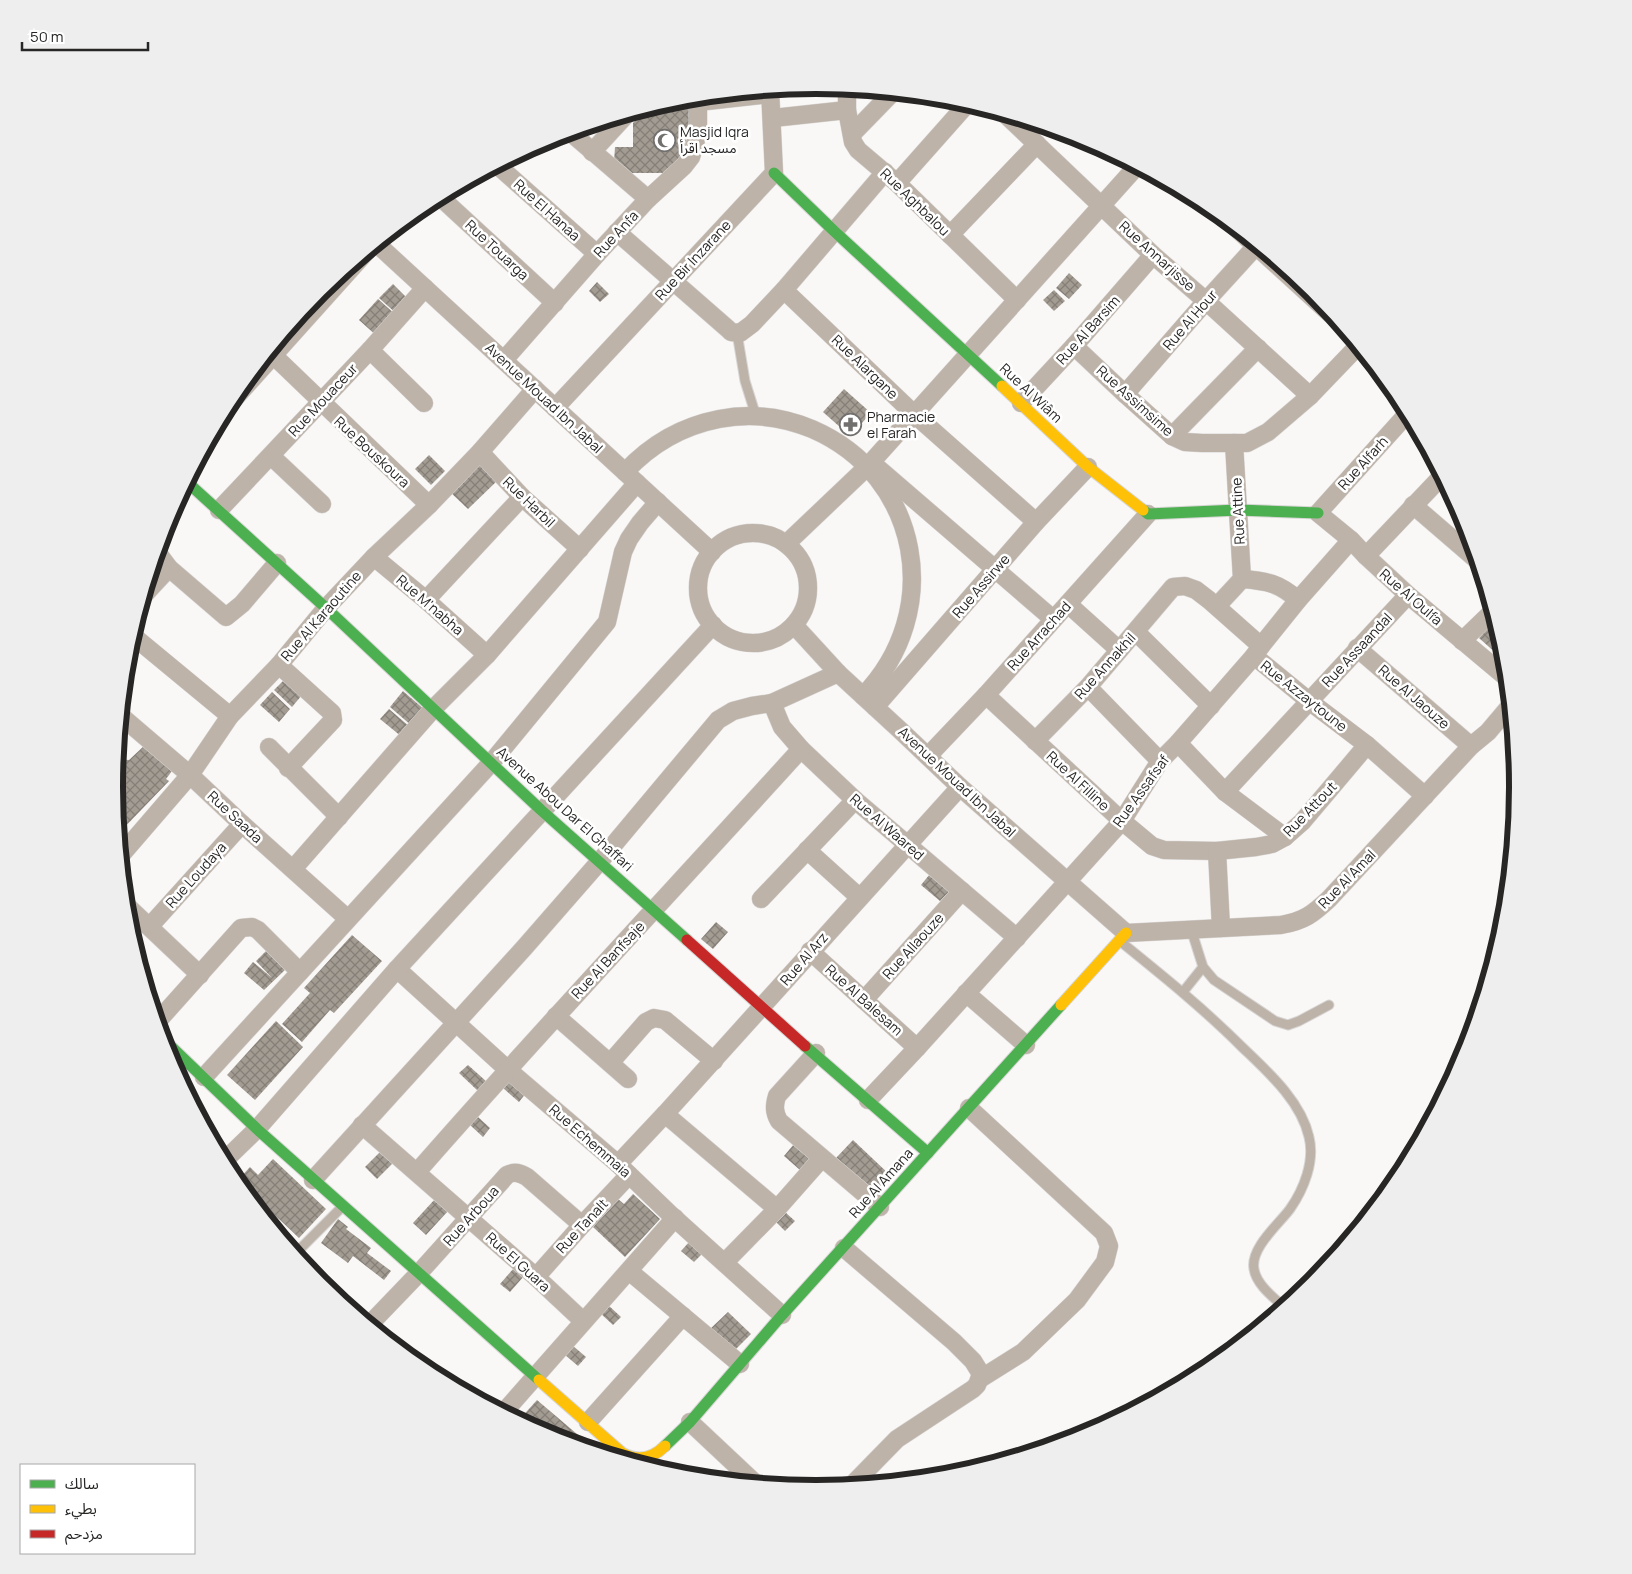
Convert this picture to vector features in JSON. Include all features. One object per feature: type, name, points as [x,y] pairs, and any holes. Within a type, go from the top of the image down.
[{"type":"street","points":[[770,95],[773,118],[774,173]]},
{"type":"street","name":"Rue Aghbalou","points":[[847,95],[847,110],[853,142],[858,150],[891,178],[1017,300]]},
{"type":"street","points":[[852,134],[886,98]]},
{"type":"street","name":"Rue Anfa","points":[[504,360],[617,232],[691,157],[698,133],[698,104]]},
{"type":"street","points":[[617,232],[728,330],[737,333],[744,332],[784,290],[834,231],[961,109]]},
{"type":"street","points":[[773,118],[847,110]]},
{"type":"street","points":[[592,152],[619,123]]},
{"type":"street","name":"Rue Annarjisse","points":[[1015,123],[1153,255],[1206,300],[1310,396]]},
{"type":"street","points":[[576,137],[648,200]]},
{"type":"street","points":[[950,235],[1037,144]]},
{"type":"street","name":"Rue El Hanaa","points":[[502,169],[597,254]]},
{"type":"street","points":[[786,544],[869,465],[1133,170]]},
{"type":"street","name":"Rue Al Wiâm","points":[[774,173],[1088,467],[1148,514]]},
{"type":"street","name":"Rue Bir Inzarane","points":[[556,408],[774,173]]},
{"type":"street","name":"Rue Touarga","points":[[445,202],[554,303]]},
{"type":"street","name":"Avenue Mouad Ibn Jabal","points":[[381,248],[712,552]]},
{"type":"street","name":"Rue Al Hour","points":[[1124,394],[1253,249]]},
{"type":"street","name":"Rue Al Barsim","points":[[1020,403],[1074,346],[1153,255]]},
{"type":"street","name":"Rue Mouaceur","points":[[219,510],[426,288]]},
{"type":"street","name":"Rue Alargane","points":[[784,290],[914,414],[1036,522]]},
{"type":"street","points":[[269,362],[328,296]]},
{"type":"street","name":"Rue Assimsime","points":[[1074,346],[1124,394],[1172,436],[1193,443],[1247,443],[1256,439],[1278,425],[1310,396],[1354,350]]},
{"type":"street","points":[[1172,436],[1258,348]]},
{"type":"street","points":[[370,350],[424,403]]},
{"type":"street","name":"Rue Bouskoura","points":[[274,356],[428,505]]},
{"type":"street","name":"Rue Al Karaoutine","points":[[126,849],[190,775],[230,716],[279,665],[326,608],[374,557],[480,452],[535,389]]},
{"type":"street","points":[[293,869],[433,709],[487,654],[580,549],[631,477],[640,457],[657,444],[684,429],[704,422],[724,418],[756,416],[787,421],[817,431],[844,446],[996,569],[1053,619]]},
{"type":"street","name":"Rue Alfarh","points":[[1318,513],[1403,419]]},
{"type":"street","name":"Rue Attine","points":[[1234,443],[1242,579]]},
{"type":"street","name":"Rue Harbil","points":[[480,452],[522,497],[580,549]]},
{"type":"street","points":[[271,456],[322,504]]},
{"type":"street","points":[[869,465],[888,493],[902,523],[911,555],[912,588],[907,620],[900,642],[869,702]]},
{"type":"street","name":"Rue Assirwe","points":[[869,702],[996,569],[1036,522],[1088,467]]},
{"type":"street","points":[[1366,556],[1438,480]]},
{"type":"street","name":"Avenue Abou Dar El Ghaffari","points":[[191,486],[278,563],[541,810],[761,1007],[816,1053],[928,1153]]},
{"type":"street","points":[[426,600],[522,497]]},
{"type":"street","points":[[204,1077],[491,764],[607,622],[623,552],[640,523],[658,502]]},
{"type":"street","points":[[1413,505],[1467,552]]},
{"type":"street","points":[[1148,514],[1238,510],[1318,513]]},
{"type":"street","name":"Rue Al Oulfa","points":[[1318,513],[1352,540],[1366,556],[1408,595],[1499,671]]},
{"type":"street","name":"Rue Arrachad","points":[[928,756],[986,695],[1148,514]]},
{"type":"street","points":[[747,534],[770,536],[786,544],[801,561],[808,578],[806,605],[794,625],[776,638],[753,643],[731,638],[723,634],[713,625],[703,610],[698,589],[702,567],[712,552],[730,538],[747,534]]},
{"type":"street","name":"Rue Assafsaf","points":[[1067,881],[1122,821],[1160,761],[1178,744],[1258,651],[1298,600],[1352,540]]},
{"type":"street","name":"Rue M'nabha","points":[[374,557],[487,654]]},
{"type":"street","points":[[162,559],[169,568],[226,616],[242,604],[278,563]]},
{"type":"street","points":[[153,586],[169,568]]},
{"type":"street","points":[[1217,606],[1242,579],[1270,582],[1289,592],[1298,600]]},
{"type":"street","name":"Rue Azzaytoune","points":[[1172,587],[1191,588],[1217,606],[1258,651],[1309,701],[1367,745],[1425,796]]},
{"type":"street","name":"Rue Annakhil","points":[[1035,741],[1088,687],[1172,587]]},
{"type":"street","name":"Rue Assaandal","points":[[1225,792],[1408,595]]},
{"type":"street","points":[[1068,604],[1119,650]]},
{"type":"street","points":[[1462,641],[1488,616]]},
{"type":"street","points":[[230,1156],[257,1129],[397,969],[541,810],[713,625]]},
{"type":"street","name":"Avenue Mouad Ibn Jabal","points":[[794,625],[838,673],[960,787],[1067,881],[1123,937]]},
{"type":"street","points":[[1136,632],[1211,706]]},
{"type":"street","points":[[139,640],[230,716]]},
{"type":"street","name":"Rue Al Jaouze","points":[[1357,648],[1471,746]]},
{"type":"street","points":[[279,665],[332,712],[333,720],[288,768]]},
{"type":"street","points":[[313,1180],[600,861],[718,720],[733,711],[752,706],[772,704],[838,673]]},
{"type":"street","points":[[1088,687],[1160,761]]},
{"type":"street","name":"Rue Al Filline","points":[[986,695],[1122,821],[1152,846],[1164,850],[1178,851]]},
{"type":"street","name":"Rue Al Waared","points":[[772,704],[782,727],[801,749],[855,800],[1017,938]]},
{"type":"street","name":"Rue Al Amal","points":[[1123,937],[1191,928],[1282,925],[1310,916],[1329,899],[1505,712]]},
{"type":"street","name":"Rue Saada","points":[[126,725],[190,775],[348,919]]},
{"type":"street","points":[[1178,744],[1225,792],[1285,838]]},
{"type":"street","name":"Rue Attout","points":[[1178,851],[1217,851],[1256,847],[1272,844],[1285,838],[1302,822],[1367,745]]},
{"type":"street","points":[[269,747],[339,818]]},
{"type":"street","name":"Rue Al Banfsaje","points":[[417,1172],[507,1069],[801,749]]},
{"type":"street","name":"Rue Al Arz","points":[[665,1114],[714,1062],[810,951],[960,787]]},
{"type":"street","points":[[761,899],[855,800]]},
{"type":"street","name":"Rue Loudaya","points":[[150,926],[242,824]]},
{"type":"street","points":[[807,850],[859,897]]},
{"type":"street","points":[[1217,851],[1220,928]]},
{"type":"street","points":[[868,1100],[1067,881]]},
{"type":"street","name":"Rue Allaouze","points":[[864,1000],[962,891]]},
{"type":"street","points":[[135,912],[200,974]]},
{"type":"street","points":[[162,1016],[241,928],[252,927],[258,930],[300,972]]},
{"type":"street","name":"Rue Al Amana","points":[[643,1458],[658,1454],[690,1422],[782,1315],[1123,937]]},
{"type":"street","name":"Rue Al Balesam","points":[[810,951],[917,1048]]},
{"type":"street","name":"Rue Echemmaia","points":[[397,969],[455,1023],[624,1170],[782,1315]]},
{"type":"street","points":[[966,993],[1026,1045]]},
{"type":"street","points":[[556,1016],[628,1079]]},
{"type":"street","points":[[610,1063],[646,1022],[654,1018],[665,1020],[714,1062]]},
{"type":"street","points":[[175,1050],[313,1180],[588,1422],[683,1316]]},
{"type":"street","points":[[816,1053],[778,1096],[774,1109],[779,1121],[880,1207]]},
{"type":"street","points":[[858,1479],[897,1439],[972,1389],[980,1379],[1023,1352],[1077,1300],[1105,1262],[1109,1246],[1104,1233],[969,1108]]},
{"type":"street","points":[[665,1114],[777,1209]]},
{"type":"street","name":"Rue Tanalt","points":[[536,1277],[582,1225],[665,1114]]},
{"type":"street","name":"Rue El Guara","points":[[362,1125],[536,1277],[583,1321]]},
{"type":"street","points":[[726,1262],[777,1209],[822,1158]]},
{"type":"street","name":"Rue Arboua","points":[[374,1320],[507,1175],[513,1172],[527,1177],[582,1225]]},
{"type":"street","points":[[507,1408],[675,1218]]},
{"type":"street","points":[[844,1248],[974,1361],[980,1374],[980,1379]]},
{"type":"street","points":[[629,1270],[740,1364]]},
{"type":"street","name":"Rue Al Amana","points":[[588,1422],[619,1451]]},
{"type":"street","points":[[690,1422],[748,1476]]},
{"type":"lane","points":[[737,333],[745,381],[756,416]]},
{"type":"lane","points":[[1191,928],[1204,967],[1214,980],[1275,1022],[1288,1025],[1300,1021],[1329,1005]]},
{"type":"lane","points":[[1123,937],[1265,1069],[1301,1114],[1310,1138],[1310,1163],[1303,1187],[1291,1208],[1259,1248],[1253,1260],[1254,1270],[1258,1279],[1279,1302]]},
{"type":"lane","points":[[1183,992],[1204,967]]},
{"type":"lane","points":[[302,1248],[343,1206]]},
{"type":"building","name":"Masjid Iqra مسجد اقرأ","points":[[694,105],[698,134],[676,173],[627,173],[614,162],[615,147],[633,147],[633,123],[639,117]]},
{"type":"building","points":[[1069,273],[1082,285],[1069,299],[1056,288]]},
{"type":"building","points":[[597,282],[609,294],[600,302],[589,291]]},
{"type":"building","points":[[393,284],[411,302],[398,315],[379,298]]},
{"type":"building","points":[[1054,290],[1065,301],[1054,311],[1043,300]]},
{"type":"building","points":[[378,299],[397,316],[378,337],[359,320]]},
{"type":"building","points":[[844,389],[871,413],[850,436],[823,412]]},
{"type":"building","points":[[429,455],[445,471],[431,485],[415,469]]},
{"type":"building","points":[[477,462],[497,481],[468,509],[449,491]]},
{"type":"building","points":[[1490,626],[1496,653],[1479,638]]},
{"type":"building","points":[[285,679],[302,695],[292,707],[274,690]]},
{"type":"building","points":[[403,691],[426,711],[412,726],[390,707]]},
{"type":"building","points":[[272,692],[290,709],[279,722],[260,705]]},
{"type":"building","points":[[389,709],[410,727],[402,737],[380,719]]},
{"type":"building","points":[[145,745],[172,771],[166,779],[169,781],[124,828],[124,760],[129,760]]},
{"type":"building","points":[[934,869],[955,886],[940,901],[921,885]]},
{"type":"building","points":[[716,922],[728,932],[713,949],[701,939]]},
{"type":"building","points":[[352,935],[382,961],[334,1013],[330,1010],[302,1042],[282,1024],[310,993],[304,988]]},
{"type":"building","points":[[267,950],[286,969],[264,990],[244,973],[253,962],[272,978],[256,961]]},
{"type":"building","points":[[276,1021],[303,1047],[255,1100],[227,1075]]},
{"type":"building","points":[[468,1065],[487,1082],[478,1091],[459,1073]]},
{"type":"building","points":[[510,1079],[526,1093],[519,1102],[503,1088]]},
{"type":"building","points":[[478,1117],[490,1128],[483,1137],[470,1125]]},
{"type":"building","points":[[853,1140],[891,1176],[875,1193],[836,1158]]},
{"type":"building","points":[[794,1144],[811,1158],[800,1170],[784,1156]]},
{"type":"building","points":[[382,1150],[395,1161],[377,1179],[365,1167]]},
{"type":"building","points":[[273,1159],[326,1209],[299,1238],[261,1202],[242,1175],[250,1167],[258,1175]]},
{"type":"building","points":[[633,1194],[660,1219],[625,1257],[593,1227],[618,1199],[624,1204]]},
{"type":"building","points":[[435,1199],[448,1211],[426,1235],[413,1223]]},
{"type":"building","points":[[785,1212],[795,1221],[785,1231],[776,1222]]},
{"type":"building","points":[[338,1219],[348,1227],[346,1229],[371,1248],[367,1253],[391,1271],[384,1280],[353,1256],[348,1263],[321,1243]]},
{"type":"building","points":[[690,1241],[703,1253],[694,1262],[681,1251]]},
{"type":"building","points":[[514,1268],[524,1276],[510,1292],[500,1284]]},
{"type":"building","points":[[607,1304],[621,1317],[613,1325],[599,1312]]},
{"type":"building","points":[[728,1312],[751,1334],[732,1353],[709,1330]]},
{"type":"building","points":[[572,1345],[586,1357],[578,1366],[564,1354]]},
{"type":"building","points":[[537,1400],[583,1439],[551,1427],[523,1415]]},
{"type":"traffic: fast","points":[[774,173],[1002,386]]},
{"type":"traffic: fast","points":[[191,486],[326,608],[541,810],[687,940]]},
{"type":"traffic: fast","points":[[1143,510],[1148,514],[1238,510],[1318,513]]},
{"type":"traffic: fast","points":[[665,1446],[690,1422],[782,1315],[1061,1005]]},
{"type":"traffic: fast","points":[[805,1046],[928,1153]]},
{"type":"traffic: fast","points":[[176,1051],[257,1129],[539,1380]]},
{"type":"traffic: slow","points":[[1002,386],[1088,467],[1143,510]]},
{"type":"traffic: slow","points":[[1061,1005],[1126,933]]},
{"type":"traffic: slow","points":[[539,1380],[621,1452]]},
{"type":"traffic: slow","points":[[641,1458],[655,1454],[665,1446]]},
{"type":"traffic: jam","points":[[687,940],[805,1046]]},
{"type":"place","name":"Masjid Iqra مسجد اقرأ","points":[[664,140]]},
{"type":"place","name":"Pharmacie el Farah","points":[[851,425]]}]
